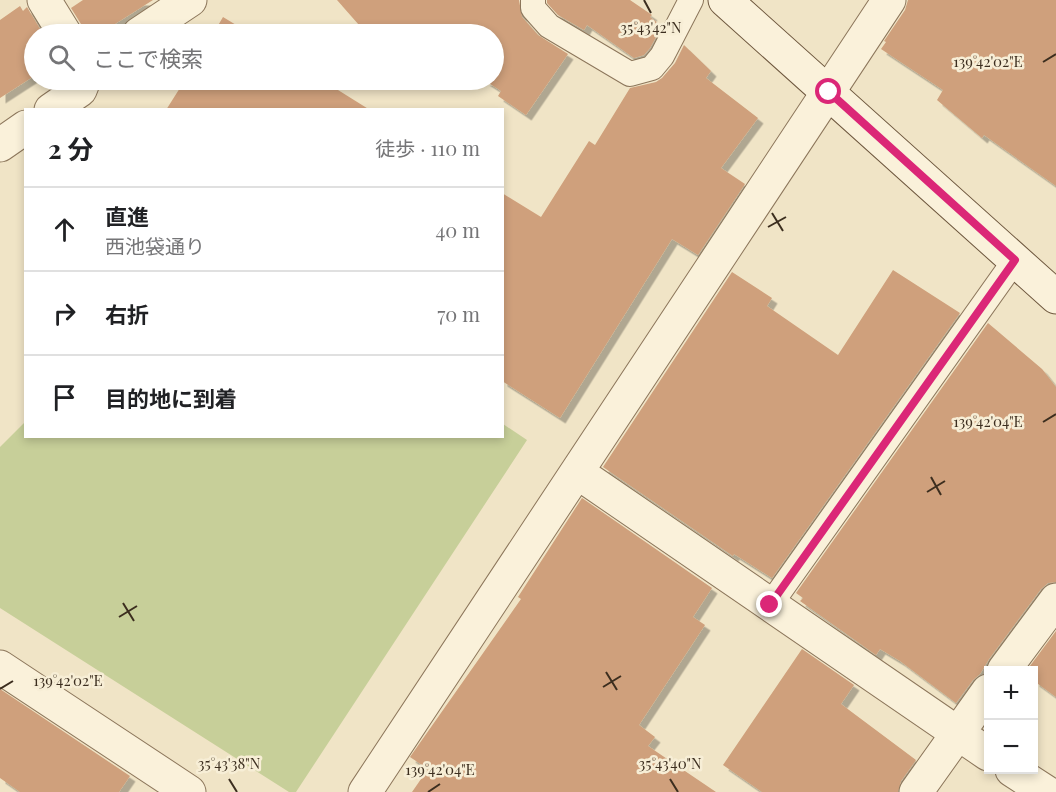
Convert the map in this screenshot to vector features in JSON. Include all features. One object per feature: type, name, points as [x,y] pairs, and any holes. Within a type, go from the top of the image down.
[{"type":"street","points":[[44,0],[59,24]]},
{"type":"street","points":[[155,24],[190,0]]},
{"type":"street","points":[[725,0],[1056,297]]},
{"type":"street","points":[[365,792],[889,0]]},
{"type":"street","points":[[54,108],[80,90]]},
{"type":"street","points":[[0,145],[24,128]]},
{"type":"street","points":[[576,472],[984,751]]},
{"type":"street","points":[[1007,666],[1056,600]]},
{"type":"street","points":[[0,667],[189,792]]},
{"type":"street","points":[[916,792],[984,697]]},
{"type":"street","points":[[1018,774],[1046,792]]},
{"type":"lane","points":[[533,0],[533,8],[549,26],[630,74],[652,68],[662,56],[691,0]]},
{"type":"lane","points":[[770,605],[1015,260]]},
{"type":"green space","points":[[24,423],[24,438],[504,438],[504,425],[527,440],[296,792],[289,792],[0,608],[0,447]]},
{"type":"building","points":[[83,0],[153,0],[115,24],[81,24],[71,8]]},
{"type":"building","points":[[337,0],[519,0],[522,17],[538,35],[568,54],[526,115],[498,96],[499,90],[504,90],[504,24],[358,24]]},
{"type":"building","points":[[547,0],[630,0],[652,15],[650,17],[662,26],[644,55],[634,58],[587,25],[584,30],[558,15]]},
{"type":"building","points":[[908,0],[1056,0],[1056,186],[984,135],[982,138],[937,100],[943,90],[881,49],[905,10]]},
{"type":"building","points":[[20,6],[23,11],[27,7],[37,24],[24,24],[24,82],[0,98],[0,20]]},
{"type":"building","points":[[223,17],[235,24],[219,24]]},
{"type":"building","points":[[684,45],[711,71],[706,78],[758,118],[721,168],[745,184],[698,255],[672,239],[560,418],[504,382],[504,194],[541,217],[589,141],[595,145],[630,88],[656,82],[675,63]]},
{"type":"building","points":[[179,90],[338,90],[367,108],[167,108]]},
{"type":"building","points":[[893,270],[960,313],[772,578],[734,554],[733,556],[603,467],[732,272],[772,298],[767,306],[838,355]]},
{"type":"building","points":[[988,323],[1042,369],[1056,387],[1056,582],[1048,583],[1041,589],[980,674],[956,703],[900,661],[880,649],[876,655],[800,601],[803,598],[796,593]]},
{"type":"building","points":[[582,498],[712,588],[693,617],[705,625],[639,725],[655,737],[648,746],[716,792],[412,792],[428,769],[410,757],[521,599],[518,597]]},
{"type":"building","points":[[1056,631],[1056,697],[1038,684],[1038,666],[1030,666]]},
{"type":"building","points":[[802,649],[854,685],[841,704],[916,760],[901,781],[898,792],[762,792],[723,765]]},
{"type":"building","points":[[0,689],[130,776],[119,792],[20,792],[0,778]]},
{"type":"route","points":[[770,605],[1015,260],[829,92]]}]
